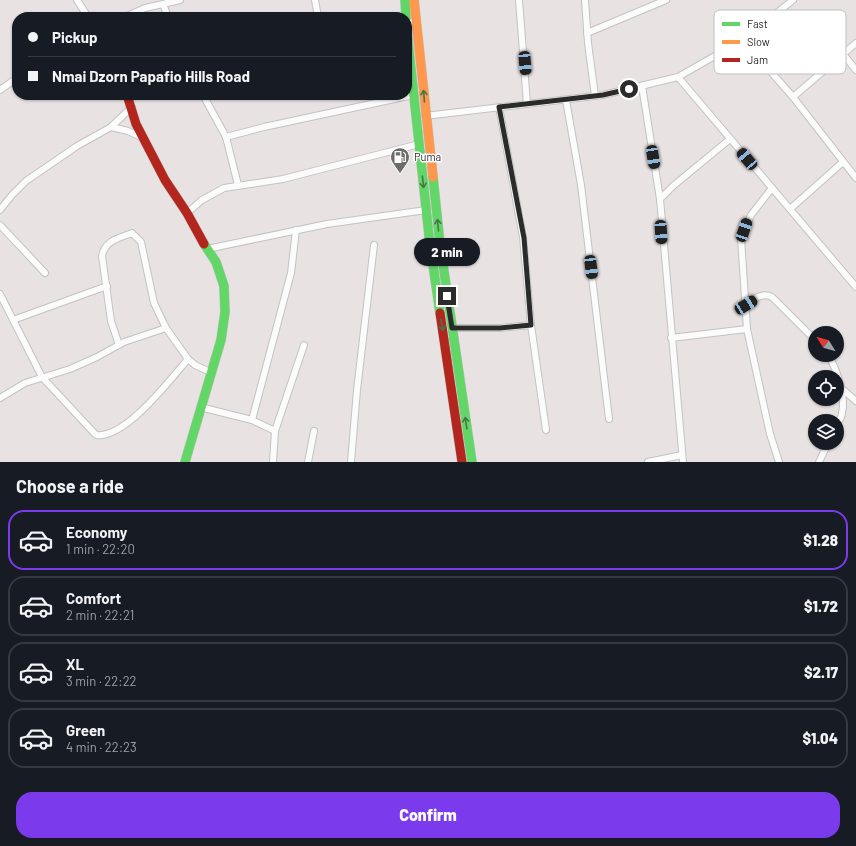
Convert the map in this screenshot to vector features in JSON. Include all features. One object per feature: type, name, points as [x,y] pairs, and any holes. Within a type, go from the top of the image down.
[{"type":"street","points":[[77,0],[85,12]]},
{"type":"street","points":[[136,12],[145,8],[180,0]]},
{"type":"street","points":[[315,0],[317,12]]},
{"type":"street","points":[[405,0],[406,12]]},
{"type":"street","points":[[412,15],[414,0]]},
{"type":"street","points":[[520,0],[527,104]]},
{"type":"street","points":[[585,0],[595,96]]},
{"type":"street","points":[[588,33],[666,0]]},
{"type":"street","points":[[782,0],[786,6]]},
{"type":"street","points":[[781,10],[793,0]]},
{"type":"street","points":[[163,4],[166,12]]},
{"type":"street","points":[[412,30],[425,116],[440,244],[472,462]]},
{"type":"street","points":[[846,51],[856,43]]},
{"type":"street","points":[[425,116],[595,96],[678,77],[714,57]]},
{"type":"street","points":[[846,58],[856,70]]},
{"type":"street","points":[[773,74],[793,97],[856,178]]},
{"type":"street","points":[[793,97],[820,74]]},
{"type":"street","points":[[678,77],[856,287]]},
{"type":"street","points":[[0,90],[12,82]]},
{"type":"street","points":[[412,84],[430,245],[462,462]]},
{"type":"street","points":[[642,86],[660,199],[683,462]]},
{"type":"street","points":[[129,100],[136,124],[165,180],[187,213],[190,222],[216,262],[226,294],[221,340],[210,372],[185,462]]},
{"type":"street","points":[[206,100],[226,137],[238,184]]},
{"type":"street","points":[[226,137],[264,127],[390,100]]},
{"type":"street","points":[[566,100],[581,185],[609,419]]},
{"type":"street","points":[[0,210],[26,181],[77,146],[111,126],[132,107]]},
{"type":"street","points":[[499,107],[524,238],[531,325],[546,430]]},
{"type":"street","points":[[111,126],[128,131],[144,139]]},
{"type":"street","points":[[660,199],[673,186],[730,139]]},
{"type":"street","points":[[187,213],[213,193],[224,188],[238,184],[248,185],[283,179],[384,151],[419,144]]},
{"type":"street","points":[[790,209],[843,162]]},
{"type":"street","points":[[772,188],[751,215],[741,238],[747,329],[770,434],[779,462]]},
{"type":"street","points":[[208,250],[296,230],[426,210]]},
{"type":"street","points":[[0,225],[45,273]]},
{"type":"street","points":[[252,420],[291,273],[296,230]]},
{"type":"street","points":[[119,345],[110,321],[107,286],[102,256],[103,248],[108,242],[132,233],[141,242],[154,303],[166,328],[188,359],[195,366],[210,372]]},
{"type":"street","points":[[351,462],[357,390],[374,245]]},
{"type":"street","points":[[13,320],[107,286]]},
{"type":"street","points":[[0,294],[42,377],[88,429],[96,435],[103,436],[113,433],[136,416],[188,359]]},
{"type":"street","points":[[746,305],[761,295],[767,294],[772,297],[808,333]]},
{"type":"street","points":[[452,328],[500,328],[531,325]]},
{"type":"street","points":[[0,398],[25,383],[70,369],[119,345],[166,328]]},
{"type":"street","points":[[671,338],[747,329]]},
{"type":"street","points":[[273,462],[275,431],[304,344]]},
{"type":"street","points":[[844,390],[856,400]]},
{"type":"street","points":[[200,407],[252,420],[275,431]]},
{"type":"street","points":[[308,462],[314,430]]},
{"type":"street","points":[[820,462],[825,450]]},
{"type":"street","points":[[648,462],[682,455]]},
{"type":"traffic: fast","points":[[405,0],[406,12]]},
{"type":"traffic: fast","points":[[412,78],[430,245],[440,313]]},
{"type":"traffic: fast","points":[[433,177],[440,244],[472,462]]},
{"type":"traffic: fast","points":[[185,462],[221,340],[225,312],[224,286],[216,262],[204,244]]},
{"type":"traffic: slow","points":[[414,0],[433,177]]},
{"type":"traffic: jam","points":[[129,100],[136,124],[165,180],[187,213],[204,244]]},
{"type":"traffic: jam","points":[[440,313],[462,462]]},
{"type":"place","name":"Puma","points":[[400,174]]},
{"type":"route","points":[[447,296],[452,328],[500,328],[531,325],[525,270],[524,238],[516,204],[499,107],[603,95],[629,89]]}]
